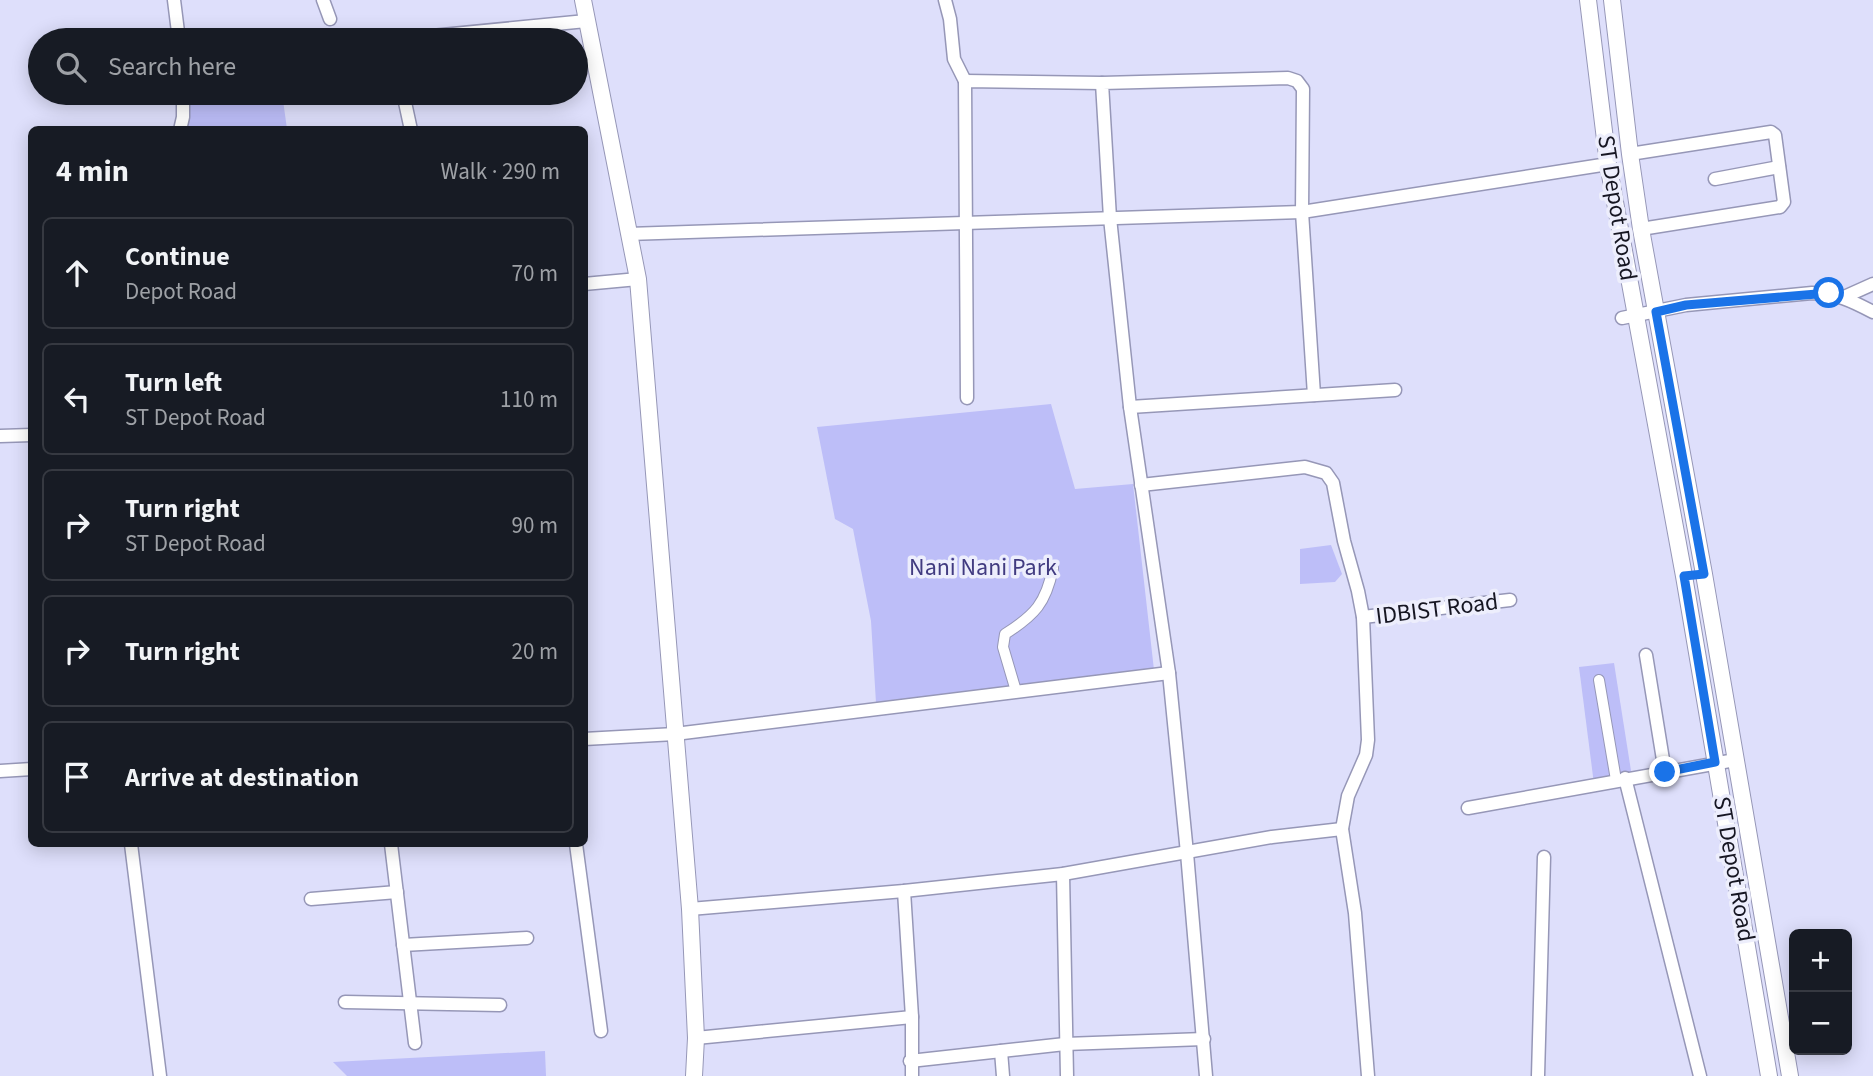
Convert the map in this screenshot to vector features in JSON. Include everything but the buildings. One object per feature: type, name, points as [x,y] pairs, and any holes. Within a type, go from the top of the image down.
[{"type":"street","points":[[174,0],[177,28]]},
{"type":"street","points":[[323,0],[330,19]]},
{"type":"street","points":[[583,0],[587,28]]},
{"type":"street","points":[[945,0],[954,59],[965,81],[967,398]]},
{"type":"street","name":"ST Depot Road","points":[[1588,0],[1629,317],[1684,576],[1769,1076]]},
{"type":"street","name":"ST Depot Road","points":[[1612,0],[1641,229],[1704,574],[1790,1076]]},
{"type":"street","points":[[514,28],[586,21]]},
{"type":"street","points":[[588,31],[638,279],[690,909],[696,1038],[694,1076]]},
{"type":"street","points":[[965,81],[1102,83],[1289,78],[1297,81],[1303,89],[1304,98],[1302,212],[1314,395]]},
{"type":"street","points":[[1102,83],[1110,218],[1130,407],[1169,673],[1206,1076]]},
{"type":"street","points":[[181,126],[183,105]]},
{"type":"street","points":[[406,105],[410,126]]},
{"type":"street","points":[[1630,154],[1771,131],[1775,135],[1784,202],[1780,207],[1641,229]]},
{"type":"street","points":[[628,234],[1302,212],[1608,164]]},
{"type":"street","points":[[1715,179],[1779,167]]},
{"type":"street","points":[[588,284],[638,279]]},
{"type":"street","points":[[1844,296],[1873,284]]},
{"type":"street","points":[[1629,317],[1686,305],[1812,293],[1844,296],[1873,312]]},
{"type":"street","points":[[1130,407],[1395,390]]},
{"type":"street","points":[[0,436],[28,435]]},
{"type":"street","points":[[1141,485],[1305,467],[1326,473],[1333,483],[1363,617],[1368,740],[1366,755],[1348,796],[1342,829],[1355,913],[1368,1076]]},
{"type":"street","points":[[1016,691],[1003,648],[1004,634],[1038,610],[1048,590],[1053,568]]},
{"type":"street","points":[[1684,576],[1704,574]]},
{"type":"street","name":"IDBIST Road","points":[[1363,617],[1510,600]]},
{"type":"street","points":[[1646,655],[1665,772]]},
{"type":"street","points":[[588,739],[675,734],[1169,673]]},
{"type":"street","points":[[1599,680],[1621,779],[1700,1076]]},
{"type":"street","points":[[1468,808],[1735,760]]},
{"type":"street","points":[[0,771],[28,769]]},
{"type":"street","points":[[690,909],[1063,874],[1272,837],[1342,829]]},
{"type":"street","points":[[131,847],[160,1076]]},
{"type":"street","points":[[391,847],[415,1043]]},
{"type":"street","points":[[576,847],[601,1031]]},
{"type":"street","points":[[1538,1076],[1544,857]]},
{"type":"street","points":[[1063,874],[1067,1076]]},
{"type":"street","points":[[904,891],[912,1017],[912,1076]]},
{"type":"street","points":[[311,900],[397,892]]},
{"type":"street","points":[[403,945],[527,938]]},
{"type":"street","points":[[345,1002],[500,1005]]},
{"type":"street","points":[[696,1038],[912,1017]]},
{"type":"street","points":[[910,1061],[1065,1044],[1204,1039]]},
{"type":"street","points":[[1001,1051],[1003,1076]]},
{"type":"green space","points":[[183,105],[284,105],[287,126],[181,126]]},
{"type":"green space","name":"Nani Nani Park","points":[[1051,404],[1075,489],[1133,484],[1154,670],[876,703],[871,621],[853,529],[835,519],[817,427]]},
{"type":"green space","points":[[1331,545],[1342,574],[1335,582],[1300,584],[1300,549]]},
{"type":"green space","points":[[1614,663],[1632,777],[1594,784],[1579,667]]},
{"type":"green space","points":[[545,1051],[546,1076],[347,1076],[333,1062]]},
{"type":"route","points":[[1665,772],[1715,762],[1684,576],[1704,574],[1656,312],[1686,305],[1829,293]]}]
